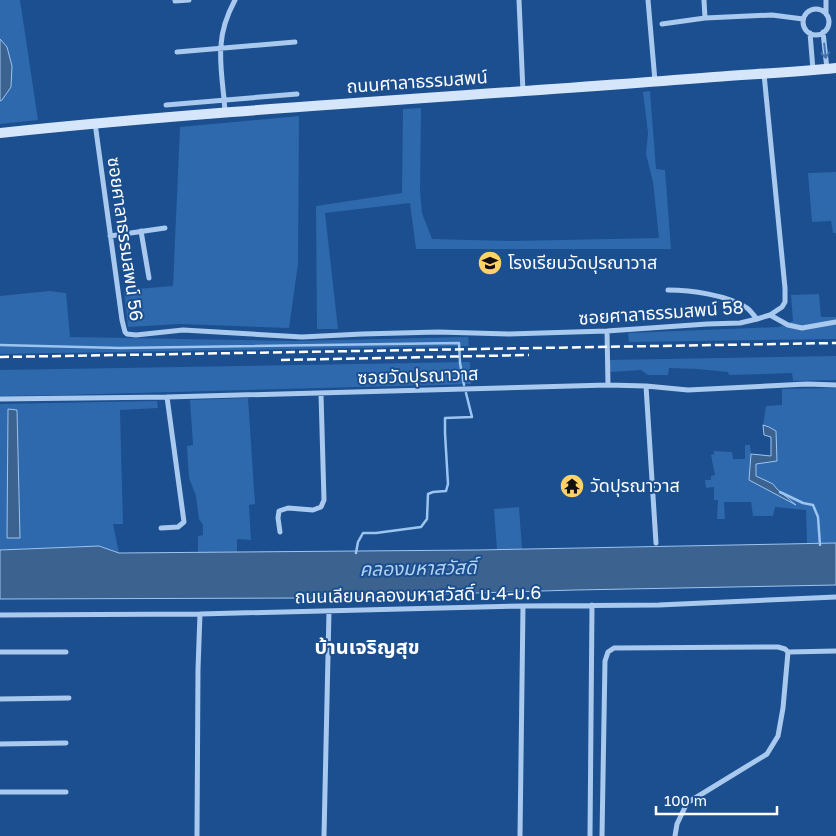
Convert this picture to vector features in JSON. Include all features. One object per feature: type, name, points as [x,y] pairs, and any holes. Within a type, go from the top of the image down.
[{"type":"street","points":[[175,1],[189,0]]},
{"type":"street","points":[[225,112],[220,49],[223,31],[235,0]]},
{"type":"street","points":[[519,0],[524,92]]},
{"type":"street","points":[[648,0],[654,82]]},
{"type":"street","points":[[704,0],[705,18]]},
{"type":"street","points":[[826,0],[828,26],[823,32],[816,34],[810,33],[804,27],[803,19],[811,10],[819,9],[826,14]]},
{"type":"street","points":[[662,24],[705,18],[772,15],[803,19]]},
{"type":"street","points":[[823,32],[831,69]]},
{"type":"street","points":[[810,33],[813,70]]},
{"type":"street","points":[[177,52],[295,42]]},
{"type":"street","name":"ถนนศาลาธรรมสพน์","points":[[0,133],[225,112],[831,69]]},
{"type":"street","points":[[764,73],[786,295],[782,308],[770,315]]},
{"type":"street","points":[[166,105],[297,94]]},
{"type":"street","name":"ซอยศาลาธรรมสพน์ 56","points":[[94,123],[125,332],[136,335],[183,330],[302,337]]},
{"type":"street","points":[[110,236],[165,228]]},
{"type":"street","points":[[141,231],[149,278]]},
{"type":"street","points":[[668,290],[702,292],[730,300],[748,308],[757,319]]},
{"type":"street","points":[[770,315],[788,325],[802,328],[836,322]]},
{"type":"street","name":"ซอยศาลาธรรมสพน์ 58","points":[[302,337],[385,333],[509,334],[607,331],[740,323],[770,315]]},
{"type":"street","points":[[607,331],[608,385]]},
{"type":"street","name":"ซอยวัดปุรณาวาส","points":[[0,399],[167,398],[608,385],[688,390],[836,384]]},
{"type":"street","points":[[646,386],[656,543]]},
{"type":"street","points":[[280,532],[278,518],[280,511],[288,508],[313,510],[321,507],[324,500],[321,394]]},
{"type":"street","points":[[161,528],[178,528],[184,522],[167,398]]},
{"type":"street","name":"ถนนเลียบคลองมหาสวัสดิ์ ม.4-ม.6","points":[[0,615],[200,614],[523,606],[659,605],[836,597]]},
{"type":"street","points":[[590,836],[592,605]]},
{"type":"street","points":[[520,836],[523,606]]},
{"type":"street","points":[[324,836],[329,611]]},
{"type":"street","points":[[197,836],[200,614]]},
{"type":"street","points":[[602,836],[605,661],[608,652],[614,648],[778,647],[788,652],[836,651]]},
{"type":"street","points":[[0,652],[66,652]]},
{"type":"street","points":[[675,836],[677,824],[688,803],[767,754],[778,736],[783,708],[788,652]]},
{"type":"street","points":[[0,699],[69,698]]},
{"type":"street","points":[[0,744],[66,743]]},
{"type":"street","points":[[0,792],[66,792]]},
{"type":"shaded area","points":[[0,0],[20,0],[38,120],[0,124]]},
{"type":"shaded area","points":[[650,91],[656,169],[665,170],[671,249],[416,249],[410,203],[325,213],[338,329],[317,329],[316,206],[402,193],[403,109],[421,108],[420,191],[422,213],[432,239],[513,241],[659,238],[653,182],[646,154],[648,133],[643,92]]},
{"type":"shaded area","points":[[299,116],[298,264],[289,328],[180,324],[128,327],[124,290],[173,286],[180,127]]},
{"type":"shaded area","points":[[836,172],[836,233],[833,233],[831,221],[812,222],[808,173]]},
{"type":"shaded area","points":[[49,291],[66,293],[70,337],[294,341],[468,337],[469,346],[0,354],[0,296]]},
{"type":"shaded area","points":[[819,294],[821,317],[836,317],[836,339],[629,342],[628,333],[779,327],[793,321],[791,295]]},
{"type":"shaded area","points":[[836,356],[836,380],[793,381],[792,373],[729,375],[728,372],[669,368],[668,375],[648,375],[641,370],[611,372],[608,368],[607,360]]},
{"type":"shaded area","points":[[470,362],[471,384],[0,396],[0,370]]},
{"type":"shaded area","points":[[836,388],[836,543],[807,544],[806,510],[775,507],[773,516],[753,516],[751,502],[724,502],[725,519],[717,519],[718,500],[714,500],[714,487],[706,488],[705,480],[711,480],[711,476],[715,475],[711,455],[714,454],[714,451],[732,452],[733,459],[745,459],[745,445],[750,445],[749,480],[793,502],[773,484],[756,476],[756,464],[777,461],[769,427],[763,425],[766,406],[782,405],[782,389]]},
{"type":"shaded area","points":[[248,398],[255,504],[249,505],[251,540],[237,539],[237,552],[198,553],[198,536],[203,535],[203,525],[199,519],[196,496],[189,478],[187,446],[193,445],[190,400]]},
{"type":"shaded area","points":[[157,401],[158,408],[120,410],[123,524],[113,524],[119,553],[99,546],[0,550],[0,404]],"holes":[[[8,409],[17,411],[20,538]]]},
{"type":"shaded area","points":[[519,507],[522,549],[497,550],[494,509]]},
{"type":"water","points":[[0,39],[7,47],[12,66],[11,87],[0,101]]},
{"type":"water","points":[[8,409],[17,410],[20,538],[7,538]]},
{"type":"water","points":[[763,425],[776,431],[777,461],[756,464],[756,476],[773,484],[796,505],[749,480],[751,454],[771,456],[771,437],[764,435]]},
{"type":"water","name":"คลองมหาสวัสดิ์","points":[[836,543],[836,585],[311,598],[0,599],[0,550],[99,546],[119,553],[478,550]]},
{"type":"waterway","points":[[0,345],[120,348],[459,343],[464,385]]},
{"type":"waterway","name":"คลองมหาสวัสดิ์","points":[[356,553],[358,542],[363,533],[421,527],[427,519],[428,494],[446,491],[448,484],[445,418],[472,417],[466,393]]},
{"type":"waterway","points":[[780,492],[803,503],[813,505],[818,517],[820,545]]},
{"type":"railway","points":[[0,357],[836,343]]},
{"type":"railway","points":[[281,360],[529,355]]},
{"type":"place","name":"โรงเรียนวัดปุรณาวาส","points":[[490,263]]},
{"type":"place","name":"วัดปุรณาวาส","points":[[572,486]]},
{"type":"district","name":"บ้านเจริญสุข","points":[[367,647]]}]
